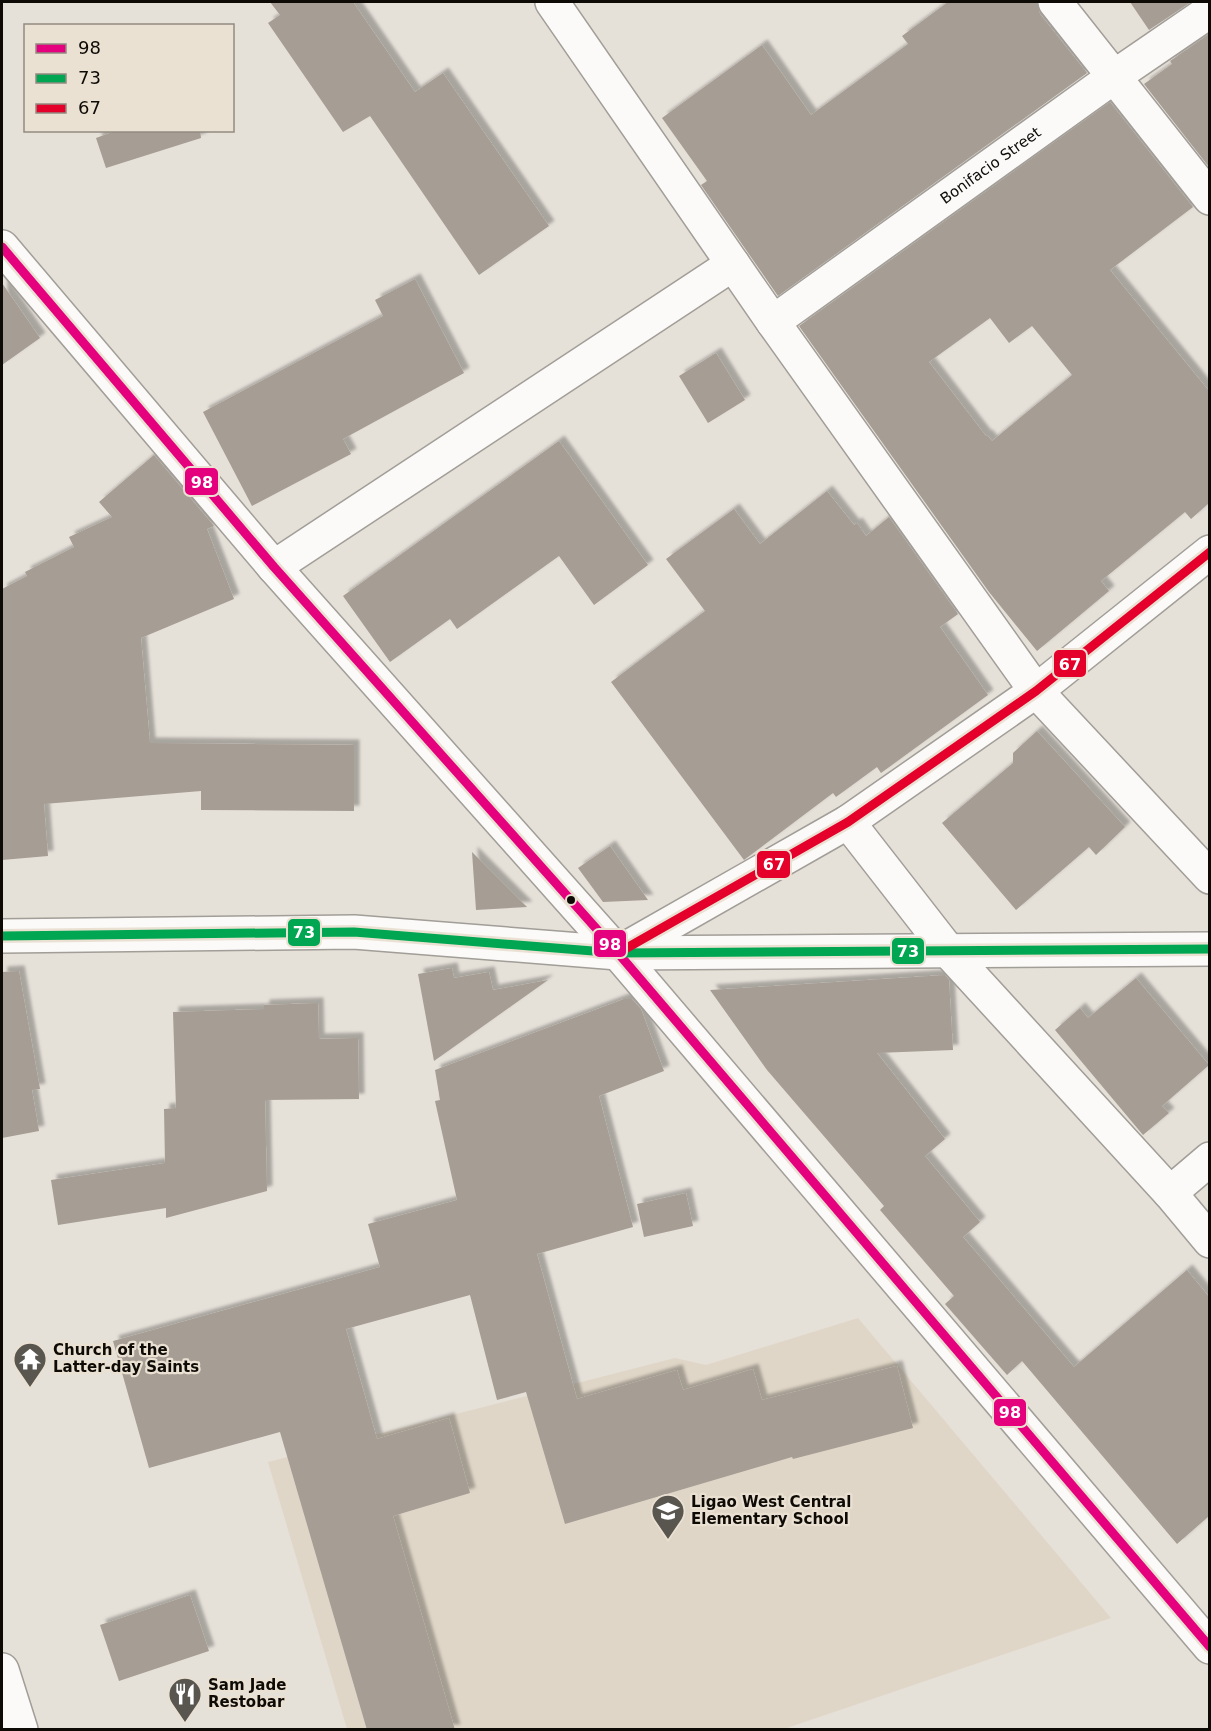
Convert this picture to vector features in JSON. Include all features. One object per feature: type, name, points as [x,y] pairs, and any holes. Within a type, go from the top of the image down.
[{"type":"main road","points":[[552,2],[773,322],[1036,692],[1209,877]]},
{"type":"main road","points":[[1055,2],[1209,198]]},
{"type":"main road","name":"Bonifacio Street","points":[[773,322],[1209,11]]},
{"type":"main road","points":[[2,247],[274,567],[618,953],[1209,1647]]},
{"type":"main road","points":[[274,567],[733,264]]},
{"type":"main road","points":[[618,953],[848,822],[1036,692],[1209,552]]},
{"type":"main road","points":[[848,822],[950,953],[1170,1193],[1209,1241]]},
{"type":"main road","points":[[2,936],[354,932],[618,953],[1209,950]]},
{"type":"main road","points":[[1170,1193],[1209,1159]]},
{"type":"main road","points":[[2,1671],[21,1730]]},
{"type":"shaded area","name":"Ligao West Central Elementary School","points":[[858,1318],[1111,1618],[784,1729],[347,1729],[268,1462],[675,1358],[706,1365]]},
{"type":"building","points":[[270,2],[353,2],[415,92],[443,73],[549,226],[479,275],[370,116],[343,132],[268,23],[280,15]]},
{"type":"building","points":[[948,2],[1037,2],[1040,14],[1087,73],[778,296],[701,185],[707,181],[662,118],[762,45],[811,115],[908,44],[902,36]]},
{"type":"building","points":[[1130,2],[1191,2],[1149,30]]},
{"type":"building","points":[[1209,34],[1209,167],[1144,84],[1172,64],[1170,61]]},
{"type":"building","points":[[1110,102],[1193,207],[1110,270],[1209,391],[1209,503],[1191,519],[1185,512],[1101,581],[1109,591],[1037,651],[989,592],[799,326]],"holes":[[[990,318],[1009,343],[1032,326],[1072,375],[992,441],[929,362]]]},
{"type":"building","points":[[112,132],[200,132],[201,138],[106,168],[96,138]]},
{"type":"building","points":[[415,279],[464,373],[343,439],[351,454],[252,506],[203,412],[383,316],[375,300]]},
{"type":"building","points":[[2,283],[40,338],[2,365]]},
{"type":"building","points":[[716,353],[745,400],[708,423],[679,376]]},
{"type":"building","points":[[559,441],[648,565],[594,605],[559,556],[457,629],[450,619],[390,662],[343,596]]},
{"type":"building","points":[[154,455],[214,526],[207,529],[234,599],[141,638],[150,743],[354,745],[354,811],[201,810],[201,791],[44,804],[48,856],[2,860],[2,589],[27,576],[25,572],[74,547],[69,537],[112,517],[99,502]]},
{"type":"building","points":[[827,491],[854,525],[857,523],[866,536],[889,517],[958,614],[940,627],[988,695],[881,773],[877,767],[836,797],[833,793],[744,860],[611,682],[705,611],[666,559],[734,509],[760,544]]},
{"type":"building","points":[[1037,731],[1125,827],[1096,855],[1089,847],[1016,910],[942,823],[1013,763],[1013,753]]},
{"type":"building","points":[[610,846],[648,900],[603,902],[578,868]]},
{"type":"building","points":[[472,852],[527,907],[476,910]]},
{"type":"building","points":[[452,968],[454,978],[489,972],[493,990],[548,980],[434,1061],[418,974]]},
{"type":"building","points":[[19,971],[40,1089],[32,1090],[39,1131],[2,1138],[2,972]]},
{"type":"building","points":[[945,975],[949,980],[953,1050],[877,1053],[945,1139],[925,1156],[980,1222],[963,1237],[1074,1367],[1187,1270],[1209,1297],[1209,1516],[1177,1544],[1022,1361],[1007,1375],[945,1304],[954,1296],[880,1210],[884,1206],[767,1070],[710,990]]},
{"type":"building","points":[[1136,978],[1209,1065],[1162,1106],[1169,1113],[1143,1135],[1055,1030],[1080,1008],[1088,1018]]},
{"type":"building","points":[[624,999],[632,999],[641,1009],[664,1071],[599,1096],[633,1227],[537,1254],[577,1399],[677,1370],[683,1390],[753,1369],[762,1400],[897,1366],[913,1428],[793,1459],[792,1457],[565,1524],[526,1392],[497,1400],[470,1295],[346,1329],[377,1439],[449,1418],[470,1493],[393,1516],[455,1730],[367,1730],[280,1432],[149,1468],[113,1341],[380,1267],[368,1224],[457,1200],[435,1101],[440,1100],[435,1070]]},
{"type":"building","points":[[318,1003],[319,1039],[358,1038],[359,1099],[265,1100],[267,1191],[166,1218],[166,1208],[58,1225],[51,1180],[165,1163],[164,1109],[176,1108],[173,1012],[264,1009],[264,1005]]},
{"type":"building","points":[[686,1193],[693,1226],[644,1237],[637,1204]]},
{"type":"building","points":[[190,1595],[209,1651],[119,1681],[100,1625]]},
{"type":"transit line","name":"98","points":[[2,247],[274,567],[618,953],[1210,1647]]},
{"type":"transit line","name":"67","points":[[618,953],[848,822],[1036,691],[1210,552]]},
{"type":"transit line","name":"73","points":[[2,936],[354,932],[618,953],[1210,949]]},
{"type":"place","name":"Church of the Latter-day Saints","points":[[30,1388]]},
{"type":"place","name":"Ligao West Central Elementary School","points":[[668,1540]]},
{"type":"place","name":"Sam Jade Restobar","points":[[185,1723]]}]
